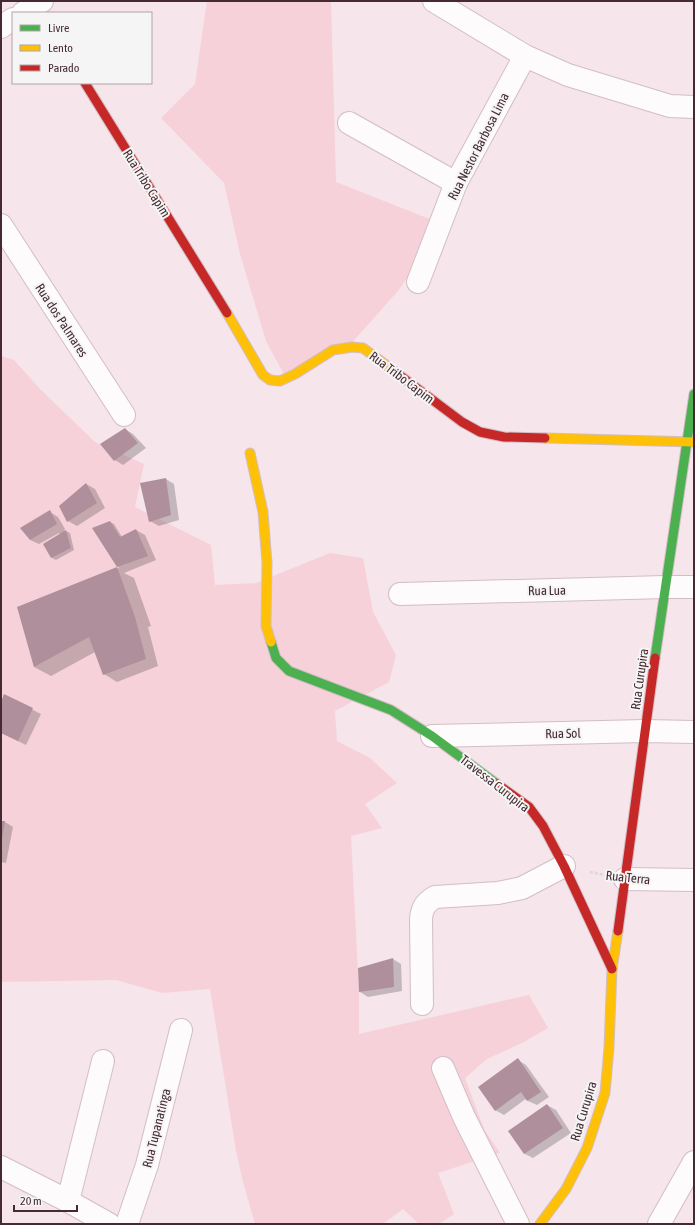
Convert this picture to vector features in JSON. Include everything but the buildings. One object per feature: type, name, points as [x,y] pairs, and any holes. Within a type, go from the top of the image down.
[{"type":"street","points":[[434,1],[525,56],[568,75],[670,106],[694,107]]},
{"type":"street","points":[[1,27],[12,20]]},
{"type":"street","name":"Rua Nestor Barbosa Lima","points":[[418,282],[456,183],[525,56]]},
{"type":"street","name":"Rua Tribo Capim","points":[[86,84],[205,276],[263,375],[268,380],[274,382],[284,379],[332,350],[354,346],[363,348],[462,422],[480,432],[504,437],[690,442]]},
{"type":"street","points":[[349,123],[456,183]]},
{"type":"street","name":"Rua dos Palmares","points":[[1,225],[124,415]]},
{"type":"street","name":"Rua Curupira","points":[[540,1224],[566,1189],[587,1148],[605,1093],[609,1048],[612,969],[665,587],[690,442],[694,394]]},
{"type":"street","name":"Travessa Curupira","points":[[250,453],[263,512],[267,563],[266,626],[276,658],[289,671],[391,710],[432,736],[529,807],[543,826],[564,866]]},
{"type":"street","name":"Rua Lua","points":[[400,594],[694,587]]},
{"type":"street","name":"Rua Sol","points":[[432,736],[644,731],[694,732]]},
{"type":"street","points":[[422,1004],[421,919],[422,909],[428,902],[435,897],[498,894],[522,888],[564,866]]},
{"type":"street","name":"Rua Curupira","points":[[564,866],[612,969]]},
{"type":"street","name":"Rua Terra","points":[[625,879],[694,880]]},
{"type":"street","name":"Rua Tupanatinga","points":[[127,1224],[147,1164],[181,1030]]},
{"type":"street","points":[[68,1200],[104,1061]]},
{"type":"street","points":[[442,1068],[461,1111],[518,1224]]},
{"type":"street","points":[[659,1224],[694,1162]]},
{"type":"street","points":[[1,1168],[68,1200],[109,1224]]},
{"type":"path","name":"Rua Terra","points":[[564,866],[625,879]]},
{"type":"shaded area","points":[[207,1],[328,1],[331,3],[336,182],[427,218],[436,219],[444,224],[398,291],[348,347],[287,380],[266,341],[240,254],[224,183],[161,118],[195,84]]},
{"type":"shaded area","points":[[1,356],[14,360],[40,389],[95,442],[144,464],[135,507],[211,545],[215,585],[256,583],[330,553],[363,558],[373,612],[396,655],[389,682],[335,711],[337,741],[370,758],[397,783],[365,804],[382,828],[351,836],[359,992],[359,1034],[529,995],[548,1028],[524,1042],[487,1059],[465,1078],[484,1129],[500,1153],[438,1173],[454,1214],[439,1224],[419,1224],[403,1209],[383,1224],[255,1224],[236,1151],[210,989],[162,993],[116,980],[1,982]]},
{"type":"traffic: fast","points":[[655,658],[694,394]]},
{"type":"traffic: fast","points":[[271,642],[276,658],[289,671],[391,710],[432,736],[497,784]]},
{"type":"traffic: slow","points":[[227,313],[263,375],[270,380],[280,381],[295,374],[333,350],[352,347],[363,348],[398,374]]},
{"type":"traffic: slow","points":[[545,438],[694,442]]},
{"type":"traffic: slow","points":[[250,453],[263,512],[267,563],[266,626],[271,642]]},
{"type":"traffic: slow","points":[[540,1224],[566,1189],[587,1148],[605,1093],[609,1048],[612,969],[618,931]]},
{"type":"traffic: jam","points":[[86,84],[227,313]]},
{"type":"traffic: jam","points":[[398,374],[462,422],[480,432],[504,437],[545,438]]},
{"type":"traffic: jam","points":[[618,931],[655,658]]},
{"type":"traffic: jam","points":[[497,784],[529,807],[543,826],[564,866],[612,969]]}]
